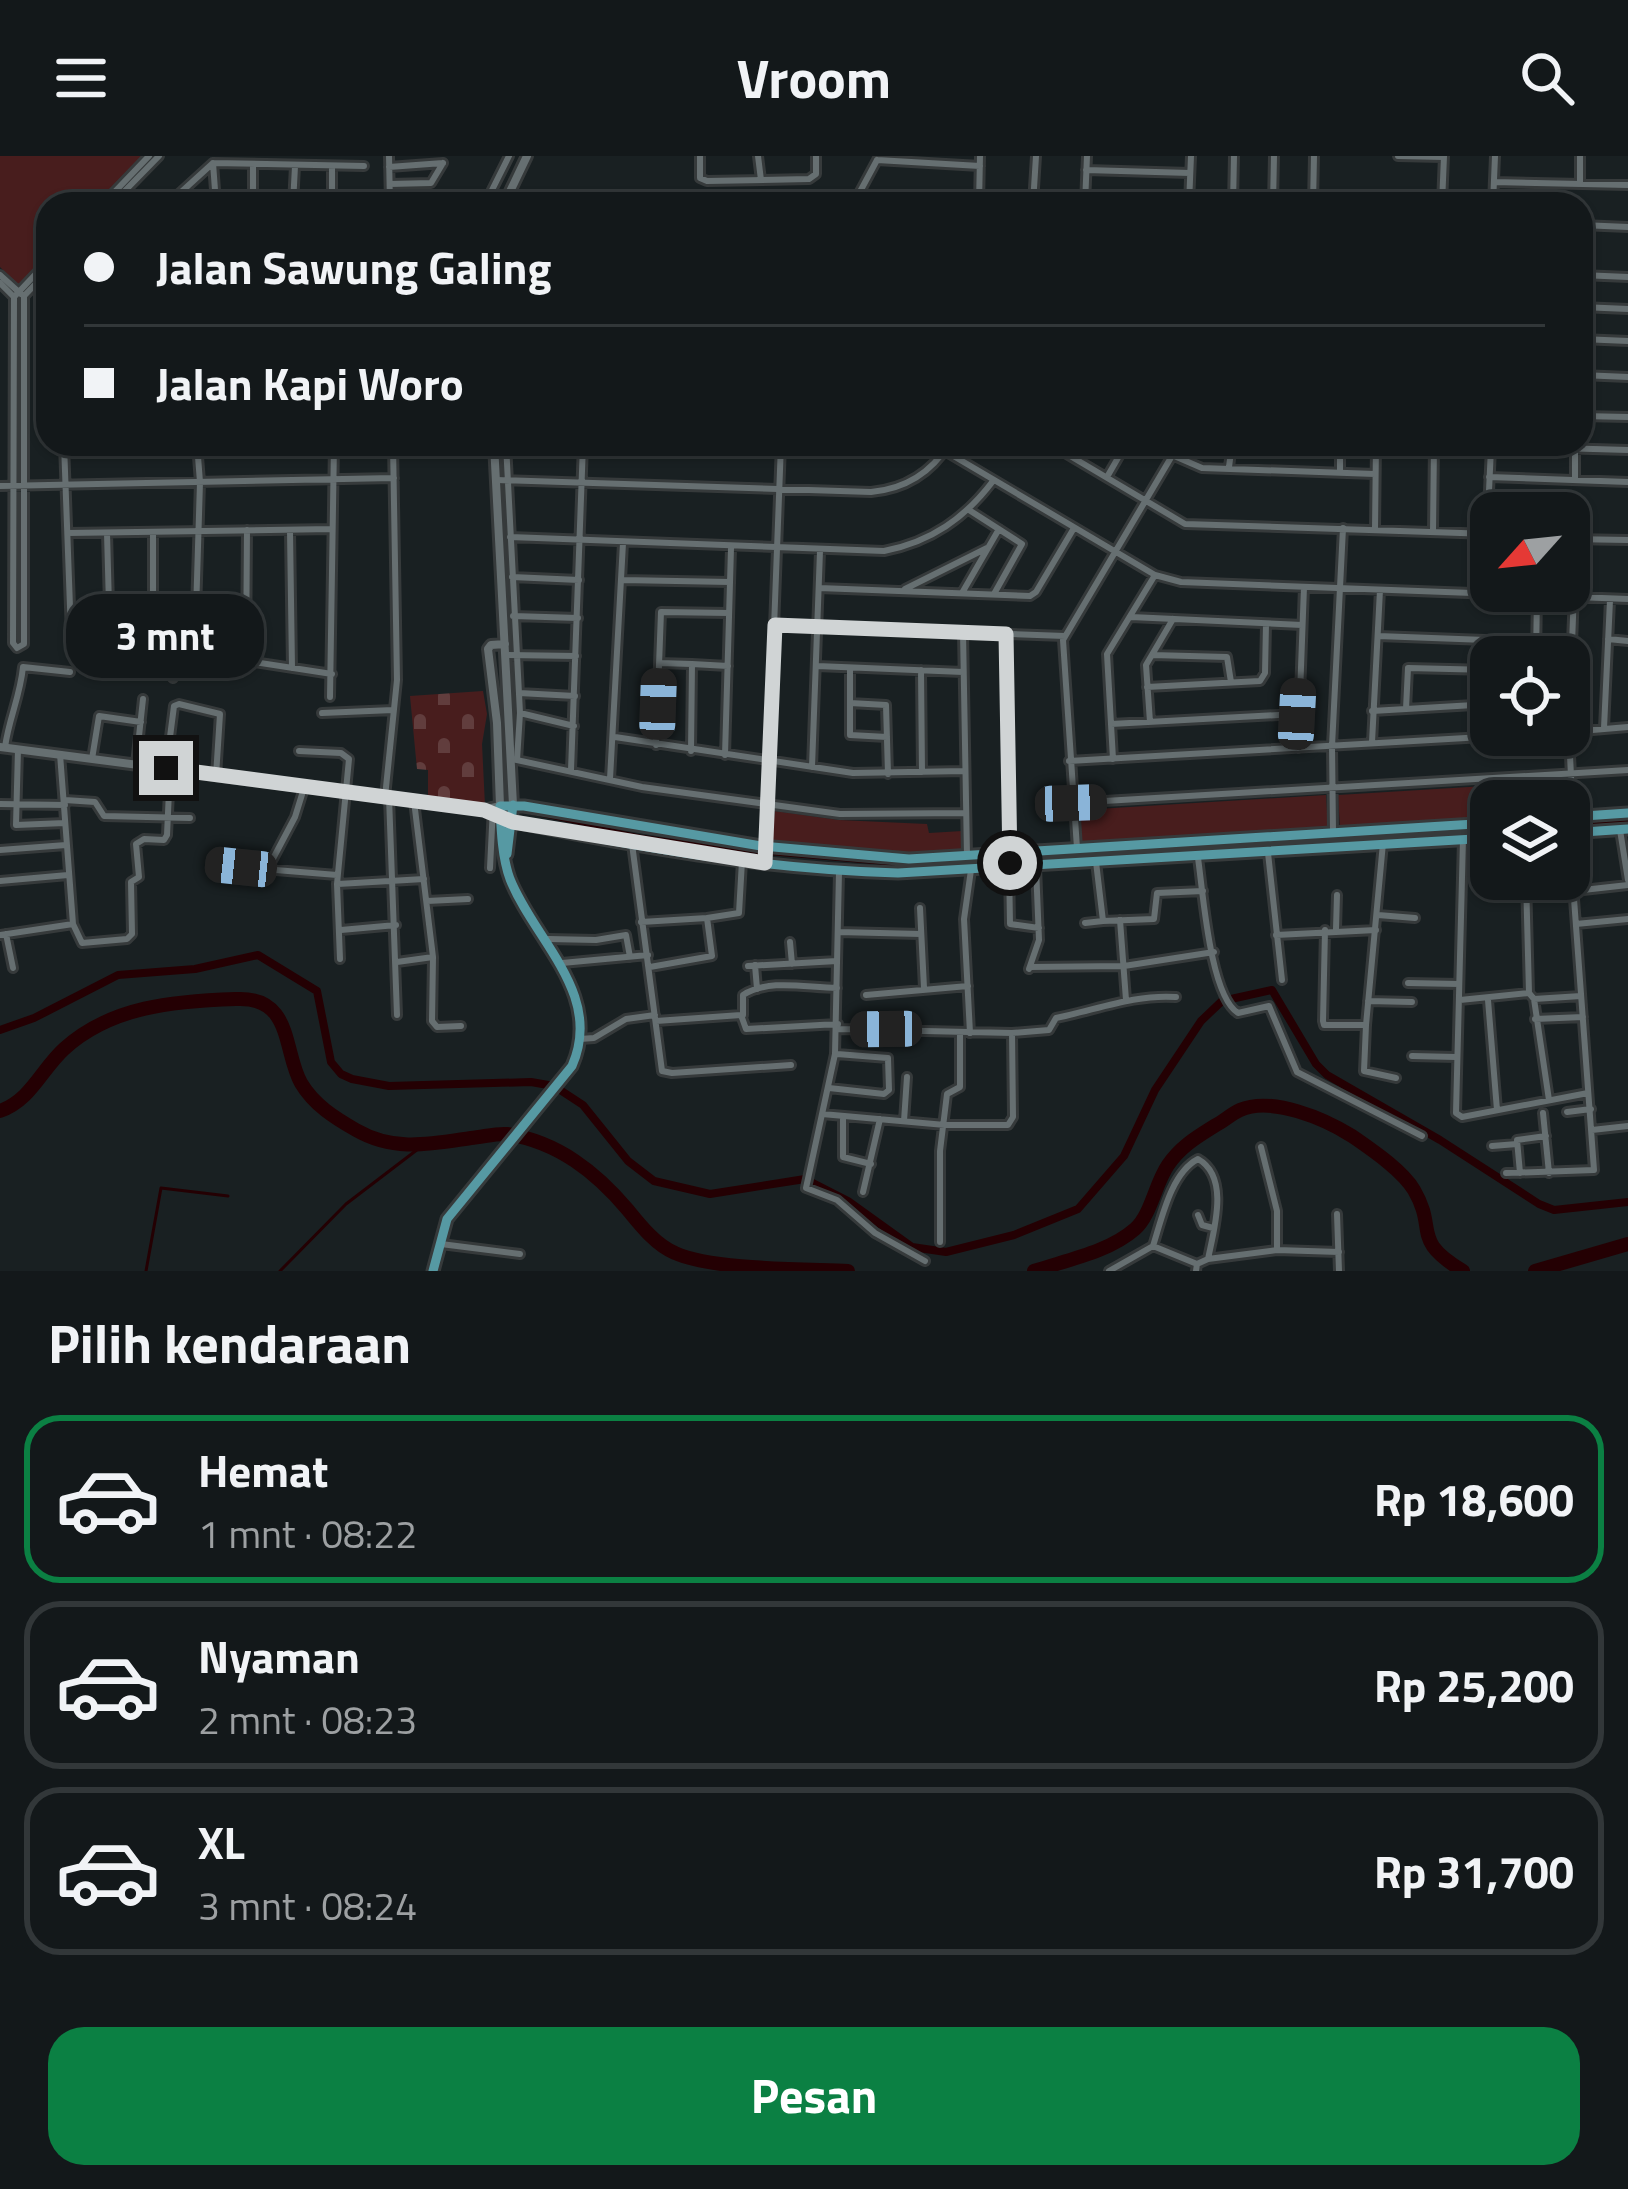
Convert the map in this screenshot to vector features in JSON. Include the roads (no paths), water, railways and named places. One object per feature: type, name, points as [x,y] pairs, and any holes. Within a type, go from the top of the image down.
[{"type":"main road","points":[[494,812],[513,805],[839,872],[950,863],[967,856],[1036,866],[1073,854],[1096,862],[1198,858],[1241,847],[1268,854],[1470,839]]},
{"type":"main road","points":[[506,854],[513,805]]},
{"type":"main road","points":[[494,812],[513,822],[742,861],[766,854],[909,859],[971,870],[1010,860],[1073,854],[1241,847],[1470,825]]},
{"type":"main road","points":[[433,1271],[447,1220],[562,1078],[575,1059],[579,1040],[577,1004],[548,939],[512,884],[494,812]]},
{"type":"main road","points":[[1590,816],[1628,813]]},
{"type":"main road","points":[[1590,831],[1624,829]]},
{"type":"street","points":[[114,192],[148,156]]},
{"type":"street","points":[[124,192],[159,156]]},
{"type":"street","points":[[389,156],[390,192]]},
{"type":"street","points":[[490,192],[509,156]]},
{"type":"street","points":[[510,192],[527,156]]},
{"type":"street","points":[[700,156],[702,181],[814,177],[816,156]]},
{"type":"street","points":[[758,156],[760,180]]},
{"type":"street","points":[[1034,192],[1036,156]]},
{"type":"street","points":[[1085,192],[1087,156]]},
{"type":"street","points":[[1190,192],[1191,156]]},
{"type":"street","points":[[1233,192],[1234,156]]},
{"type":"street","points":[[1273,192],[1274,156]]},
{"type":"street","points":[[1312,192],[1314,156]]},
{"type":"street","points":[[1398,156],[1444,156],[1442,192]]},
{"type":"street","points":[[1494,192],[1495,156]]},
{"type":"street","points":[[1580,156],[1580,182]]},
{"type":"street","points":[[859,192],[877,158],[980,161],[980,192]]},
{"type":"street","points":[[213,163],[214,192]]},
{"type":"street","points":[[182,192],[213,163],[364,166]]},
{"type":"street","points":[[253,165],[253,192]]},
{"type":"street","points":[[294,192],[295,165]]},
{"type":"street","points":[[389,167],[444,165],[430,182],[390,184]]},
{"type":"street","points":[[332,166],[332,192]]},
{"type":"street","points":[[1086,170],[1190,173]]},
{"type":"street","points":[[1494,182],[1628,185]]},
{"type":"street","points":[[1593,226],[1628,227]]},
{"type":"street","points":[[24,646],[13,646],[12,425],[19,295],[36,275]]},
{"type":"street","points":[[1593,275],[1628,277]]},
{"type":"street","points":[[0,279],[19,295],[26,485],[20,703],[11,714],[3,747],[494,812]]},
{"type":"street","points":[[19,295],[36,281]]},
{"type":"street","points":[[1593,307],[1628,309]]},
{"type":"street","points":[[1593,340],[1628,341]]},
{"type":"street","points":[[1593,376],[1628,377]]},
{"type":"street","points":[[1593,416],[1628,417]]},
{"type":"street","points":[[12,425],[22,425]]},
{"type":"street","points":[[1593,447],[1628,450]]},
{"type":"street","points":[[64,456],[68,625],[76,636],[332,674]]},
{"type":"street","points":[[196,612],[198,456]]},
{"type":"street","points":[[330,698],[334,456]]},
{"type":"street","points":[[394,456],[397,680],[387,797],[397,1015]]},
{"type":"street","points":[[494,456],[514,760]]},
{"type":"street","points":[[506,456],[513,616],[505,644],[510,655]]},
{"type":"street","points":[[571,770],[583,456]]},
{"type":"street","points":[[766,854],[781,456]]},
{"type":"street","points":[[495,480],[890,490],[920,476],[939,456]]},
{"type":"street","points":[[959,456],[993,481],[1155,575],[1181,582],[1470,593]]},
{"type":"street","points":[[1070,456],[1190,524],[1470,533]]},
{"type":"street","points":[[1106,478],[1119,456]]},
{"type":"street","points":[[1073,854],[1062,645],[1171,456]]},
{"type":"street","points":[[1174,456],[1202,468],[1375,474]]},
{"type":"street","points":[[1229,467],[1230,456]]},
{"type":"street","points":[[1340,456],[1340,472]]},
{"type":"street","points":[[1375,529],[1376,456]]},
{"type":"street","points":[[1433,531],[1434,456]]},
{"type":"street","points":[[1489,492],[1490,456]]},
{"type":"street","points":[[1575,456],[1575,480]]},
{"type":"street","points":[[1489,477],[1628,482]]},
{"type":"street","points":[[0,486],[394,478]]},
{"type":"street","points":[[499,539],[872,552],[906,546],[936,533],[969,511],[993,481]]},
{"type":"street","points":[[969,511],[1022,546],[994,594]]},
{"type":"street","points":[[819,588],[1034,594],[1074,528]]},
{"type":"street","points":[[962,593],[999,529]]},
{"type":"street","points":[[0,531],[25,530]]},
{"type":"street","points":[[247,530],[247,661]]},
{"type":"street","points":[[68,533],[332,530]]},
{"type":"street","points":[[1334,835],[1331,746],[1343,530]]},
{"type":"street","points":[[290,531],[292,668]]},
{"type":"street","points":[[153,532],[155,601],[162,608],[247,619]]},
{"type":"street","points":[[106,533],[110,642]]},
{"type":"street","points":[[1590,539],[1628,540]]},
{"type":"street","points":[[610,778],[623,543]]},
{"type":"street","points":[[725,755],[731,547]]},
{"type":"street","points":[[902,590],[987,548]]},
{"type":"street","points":[[812,767],[820,551]]},
{"type":"street","points":[[1113,759],[1108,653],[1155,575]]},
{"type":"street","points":[[512,577],[579,580]]},
{"type":"street","points":[[622,580],[730,582]]},
{"type":"street","points":[[1298,748],[1304,587]]},
{"type":"street","points":[[1372,743],[1380,590]]},
{"type":"street","points":[[1590,597],[1628,599]]},
{"type":"street","points":[[1604,728],[1610,598]]},
{"type":"street","points":[[656,745],[661,611],[729,613]]},
{"type":"street","points":[[513,616],[578,618]]},
{"type":"street","points":[[1131,617],[1301,626]]},
{"type":"street","points":[[1150,722],[1146,664],[1173,619]]},
{"type":"street","points":[[0,621],[14,621]]},
{"type":"street","points":[[1147,687],[1263,679],[1266,624]]},
{"type":"street","points":[[775,625],[1065,635]]},
{"type":"street","points":[[963,632],[967,856]]},
{"type":"street","points":[[1006,634],[1010,924],[1039,928]]},
{"type":"street","points":[[1378,636],[1470,639]]},
{"type":"street","points":[[1608,639],[1628,641]]},
{"type":"street","points":[[490,868],[497,723],[488,649],[505,644]]},
{"type":"street","points":[[173,678],[176,652]]},
{"type":"street","points":[[510,655],[576,656]]},
{"type":"street","points":[[1152,656],[1227,657],[1231,682]]},
{"type":"street","points":[[659,663],[728,666]]},
{"type":"street","points":[[691,751],[692,664]]},
{"type":"street","points":[[817,666],[963,672]]},
{"type":"street","points":[[23,667],[70,672]]},
{"type":"street","points":[[850,668],[851,736],[887,737]]},
{"type":"street","points":[[1406,709],[1408,668],[1470,669]]},
{"type":"street","points":[[921,670],[922,772]]},
{"type":"street","points":[[512,693],[575,696]]},
{"type":"street","points":[[512,693],[520,713],[513,805]]},
{"type":"street","points":[[136,764],[143,699]]},
{"type":"street","points":[[850,703],[885,704],[888,773]]},
{"type":"street","points":[[1372,711],[1470,705]]},
{"type":"street","points":[[60,754],[73,924],[82,943],[131,936],[131,882],[139,877],[136,844],[144,839],[166,839],[174,706],[220,714],[216,776]]},
{"type":"street","points":[[322,713],[393,710]]},
{"type":"street","points":[[92,758],[99,711],[141,722]]},
{"type":"street","points":[[520,713],[574,725]]},
{"type":"street","points":[[1111,724],[1297,714]]},
{"type":"street","points":[[497,723],[509,722]]},
{"type":"street","points":[[1590,730],[1628,727]]},
{"type":"street","points":[[615,736],[812,767],[888,773],[965,771]]},
{"type":"street","points":[[1069,761],[1470,738]]},
{"type":"street","points":[[18,749],[16,826],[65,823]]},
{"type":"street","points":[[299,751],[348,756],[350,766],[337,880],[340,958]]},
{"type":"street","points":[[1570,756],[1570,780]]},
{"type":"street","points":[[514,760],[769,805],[869,816],[966,813]]},
{"type":"street","points":[[1071,803],[1628,770]]},
{"type":"street","points":[[267,870],[295,818],[304,788]]},
{"type":"street","points":[[414,801],[434,957],[432,1021],[437,1027],[461,1026]]},
{"type":"street","points":[[0,804],[95,802],[104,816],[190,818]]},
{"type":"street","points":[[1590,889],[1628,882],[1624,829]]},
{"type":"street","points":[[1463,839],[1456,1113],[1462,1117],[1589,1093]]},
{"type":"street","points":[[1384,843],[1364,1071],[1396,1078]]},
{"type":"street","points":[[632,844],[664,1073],[790,1065]]},
{"type":"street","points":[[0,850],[66,845]]},
{"type":"street","points":[[1268,854],[1282,980]]},
{"type":"street","points":[[1198,858],[1223,996],[1229,1006],[1238,1013],[1269,1006],[1297,1072],[1422,1136]]},
{"type":"street","points":[[641,922],[739,913],[742,861]]},
{"type":"street","points":[[1096,862],[1103,921]]},
{"type":"street","points":[[214,865],[337,880],[424,879]]},
{"type":"street","points":[[1036,866],[1039,928],[1037,953],[1029,969],[1124,966],[1214,952]]},
{"type":"street","points":[[970,1033],[964,919],[971,870]]},
{"type":"street","points":[[839,872],[836,1054],[806,1188],[837,1200],[874,1233],[925,1261]]},
{"type":"street","points":[[0,880],[68,874]]},
{"type":"street","points":[[1084,923],[1154,920],[1159,892],[1203,891]]},
{"type":"street","points":[[1336,929],[1337,895]]},
{"type":"street","points":[[428,901],[468,899]]},
{"type":"street","points":[[1527,900],[1531,996],[1549,1100]]},
{"type":"street","points":[[1506,1173],[1593,1172],[1574,900]]},
{"type":"street","points":[[920,908],[924,988]]},
{"type":"street","points":[[1378,915],[1415,918]]},
{"type":"street","points":[[650,967],[712,956],[707,918]]},
{"type":"street","points":[[1120,920],[1126,1000]]},
{"type":"street","points":[[1576,924],[1628,920]]},
{"type":"street","points":[[13,968],[3,934],[73,924]]},
{"type":"street","points":[[341,930],[396,925]]},
{"type":"street","points":[[1324,930],[1324,1025],[1366,1025]]},
{"type":"street","points":[[1276,935],[1376,931]]},
{"type":"street","points":[[838,932],[921,934]]},
{"type":"street","points":[[548,939],[626,935],[629,957]]},
{"type":"street","points":[[790,942],[791,964]]},
{"type":"street","points":[[560,964],[648,955]]},
{"type":"street","points":[[397,962],[434,957]]},
{"type":"street","points":[[757,988],[752,966],[837,961]]},
{"type":"street","points":[[1408,983],[1460,985]]},
{"type":"street","points":[[866,994],[968,986]]},
{"type":"street","points":[[837,988],[757,988],[743,995],[744,1027],[1012,1033],[1049,1030],[1054,1018],[1102,1010],[1126,1000],[1176,997]]},
{"type":"street","points":[[1460,1000],[1581,996]]},
{"type":"street","points":[[1488,998],[1497,1110]]},
{"type":"street","points":[[1368,1001],[1412,1002]]},
{"type":"street","points":[[579,1040],[601,1035],[626,1019],[743,1015]]},
{"type":"street","points":[[1535,1019],[1583,1017]]},
{"type":"street","points":[[940,1242],[940,1150],[947,1094],[961,1087],[960,1032]]},
{"type":"street","points":[[822,1114],[1004,1126],[1011,1122],[1012,1033]]},
{"type":"street","points":[[829,1088],[884,1094],[889,1090],[888,1058],[836,1054]]},
{"type":"street","points":[[1412,1056],[1456,1057]]},
{"type":"street","points":[[904,1121],[907,1077]]},
{"type":"street","points":[[1567,1112],[1591,1109]]},
{"type":"street","points":[[1543,1113],[1549,1173]]},
{"type":"street","points":[[843,1116],[843,1157],[871,1164]]},
{"type":"street","points":[[863,1192],[880,1119]]},
{"type":"street","points":[[1592,1130],[1628,1126]]},
{"type":"street","points":[[1520,1173],[1517,1140],[1546,1136]]},
{"type":"street","points":[[1492,1146],[1517,1144]]},
{"type":"street","points":[[1261,1147],[1276,1206],[1277,1250]]},
{"type":"street","points":[[1109,1271],[1154,1246],[1175,1187],[1188,1165],[1198,1160],[1216,1181],[1208,1259]]},
{"type":"street","points":[[1336,1214],[1339,1271]]},
{"type":"street","points":[[1198,1215],[1202,1226],[1213,1228]]},
{"type":"street","points":[[438,1243],[520,1254]]},
{"type":"street","points":[[1154,1246],[1196,1267],[1208,1259],[1277,1250],[1340,1252]]},
{"type":"waterway","points":[[526,812],[640,836],[891,864],[1273,845],[1383,834]]},
{"type":"waterway","points":[[1590,824],[1628,821]]},
{"type":"waterway","points":[[0,1030],[118,975],[195,969],[258,955],[317,991],[331,1062],[352,1079],[389,1086],[531,1082],[554,1086],[583,1105],[628,1161],[654,1181],[710,1194],[805,1179],[848,1201],[912,1247],[946,1252],[1014,1235],[1078,1209],[1124,1156],[1155,1090],[1201,1021],[1222,1001],[1272,990],[1327,1075],[1539,1204],[1554,1210],[1628,1202]]},
{"type":"waterway","points":[[0,1111],[28,1092],[64,1049],[102,1023],[167,1004],[254,1000],[277,1016],[295,1070],[312,1098],[370,1137],[412,1145],[498,1134],[526,1138],[589,1171],[649,1234],[675,1253],[735,1266],[848,1271]]},
{"type":"waterway","points":[[1034,1271],[1125,1237],[1140,1223],[1173,1158],[1196,1138],[1253,1106],[1298,1111],[1328,1123],[1394,1168],[1414,1190],[1436,1251],[1463,1271]]},
{"type":"waterway","points":[[280,1271],[346,1204],[422,1146]]},
{"type":"waterway","points":[[146,1271],[161,1188],[228,1196]]},
{"type":"waterway","points":[[1535,1271],[1628,1244]]}]
